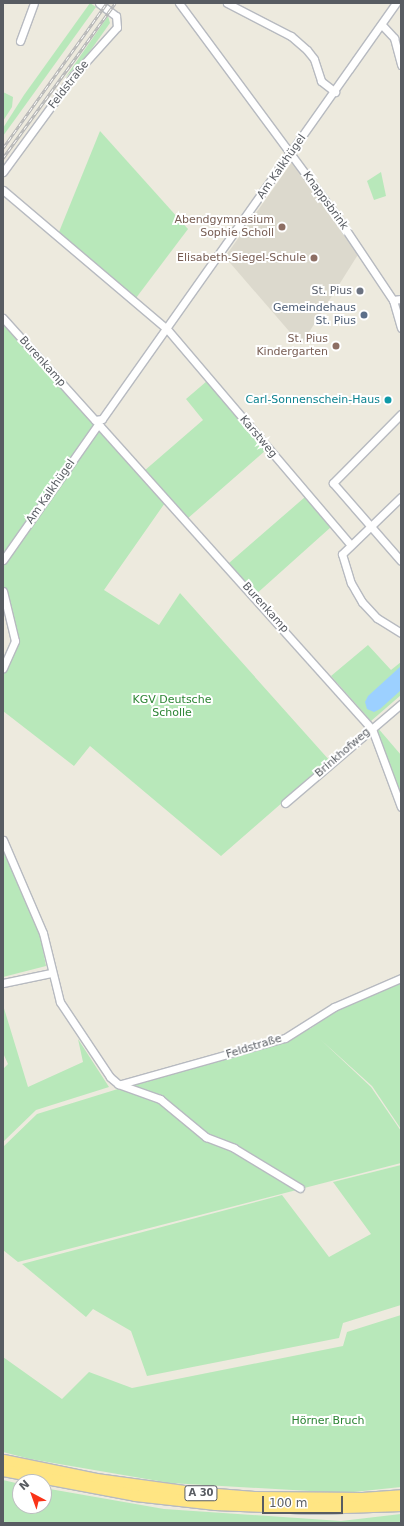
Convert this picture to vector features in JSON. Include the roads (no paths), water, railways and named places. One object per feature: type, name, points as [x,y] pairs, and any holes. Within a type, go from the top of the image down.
[{"type":"highway","name":"A 30","points":[[3,1460],[96,1479],[191,1492],[254,1497],[362,1498],[401,1495]]},
{"type":"highway","name":"A 30","points":[[3,1470],[134,1495],[215,1504],[315,1508],[401,1505]]},
{"type":"street","points":[[20,41],[34,3]]},
{"type":"street","name":"Feldstraße","points":[[3,172],[74,75],[117,27],[116,16],[99,3]]},
{"type":"street","name":"Knappsbrink","points":[[179,3],[290,155],[336,215],[393,300],[401,328]]},
{"type":"street","points":[[227,3],[291,36],[307,50],[314,59],[321,81],[335,92]]},
{"type":"street","name":"Am Kalkhügel","points":[[3,560],[335,92],[396,3]]},
{"type":"street","points":[[382,25],[394,38],[401,65]]},
{"type":"street","points":[[3,190],[167,329]]},
{"type":"street","points":[[393,300],[401,299]]},
{"type":"street","name":"Burenkamp","points":[[3,318],[95,420],[100,423],[372,729],[401,807]]},
{"type":"street","name":"Karstweg","points":[[167,329],[350,544]]},
{"type":"street","points":[[401,414],[333,483],[401,562]]},
{"type":"street","points":[[401,497],[350,544],[342,554],[359,599],[376,618],[401,631]]},
{"type":"street","points":[[3,591],[15,641],[3,668]]},
{"type":"street","name":"Brinkhofweg","points":[[285,803],[401,704]]},
{"type":"street","points":[[3,840],[43,932],[51,972],[60,1002],[110,1077],[120,1084],[160,1099],[206,1137],[234,1148],[300,1188]]},
{"type":"street","points":[[3,983],[51,972]]},
{"type":"street","name":"Feldstraße","points":[[120,1084],[285,1038],[334,1007],[401,978]]},
{"type":"water","points":[[401,666],[400,691],[380,709],[374,712],[367,709],[365,702],[368,696]]},
{"type":"railway","points":[[3,148],[107,3]]},
{"type":"railway","points":[[3,158],[115,3]]},
{"type":"place","name":"Abendgymnasium Sophie Scholl","points":[[282,227]]},
{"type":"place","name":"Elisabeth-Siegel-Schule","points":[[314,258]]},
{"type":"place","name":"St. Pius","points":[[360,291]]},
{"type":"place","name":"Gemeindehaus St. Pius","points":[[364,315]]},
{"type":"place","name":"St. Pius Kindergarten","points":[[336,346]]},
{"type":"place","name":"Carl-Sonnenschein-Haus","points":[[388,400]]},
{"type":"park label","name":"KGV Deutsche Scholle","points":[[172,707]]},
{"type":"park label","name":"Hörner Bruch","points":[[328,1421]]}]
